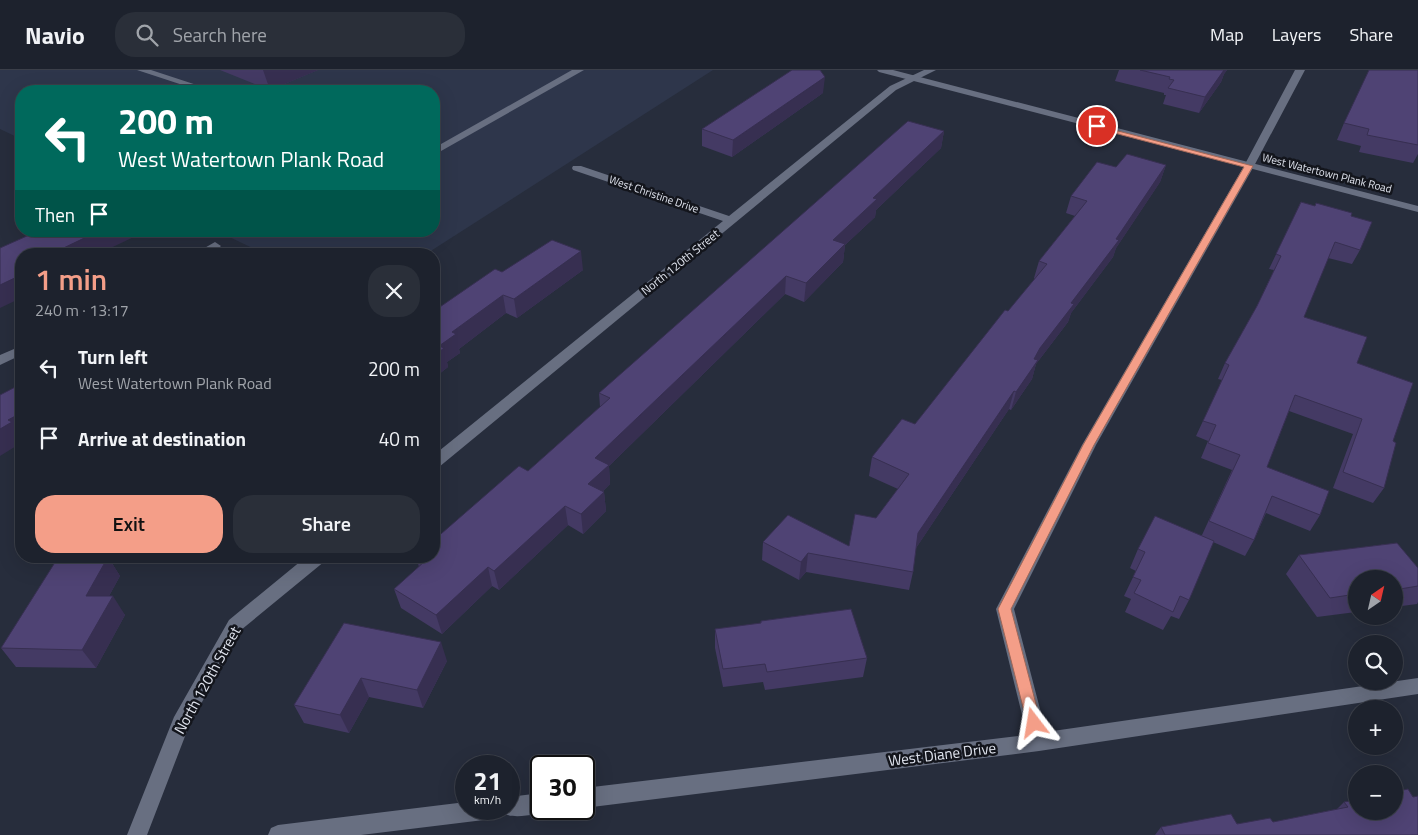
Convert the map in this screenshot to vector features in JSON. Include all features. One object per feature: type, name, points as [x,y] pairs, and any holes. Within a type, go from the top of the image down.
[{"type":"street","points":[[142,70],[191,85]]},
{"type":"street","points":[[440,149],[579,70]]},
{"type":"street","name":"West Watertown Plank Road","points":[[882,70],[1418,209]]},
{"type":"street","name":"North 120th Street","points":[[440,457],[893,88],[931,70]]},
{"type":"street","points":[[1039,742],[1005,609],[1089,445],[1249,166],[1300,70]]},
{"type":"street","name":"West Christine Drive","points":[[578,168],[730,220]]},
{"type":"street","points":[[211,248],[215,246]]},
{"type":"street","points":[[0,361],[15,353]]},
{"type":"street","name":"North 120th Street","points":[[137,835],[181,723],[235,625],[310,563]]},
{"type":"street","name":"West Diane Drive","points":[[595,797],[1039,742],[1418,686]]},
{"type":"street","points":[[278,835],[455,813]]},
{"type":"shaded area","points":[[0,70],[713,70],[435,248],[252,248],[230,237],[440,237],[440,85],[15,85],[15,136],[0,129]]},
{"type":"building","points":[[792,70],[820,70],[825,77],[733,140],[702,129]]},
{"type":"building","points":[[1140,70],[1224,70],[1205,97],[1168,88],[1174,80],[1169,79],[1170,77]]},
{"type":"building","points":[[1369,70],[1418,70],[1418,145],[1367,135],[1369,129],[1344,123]]},
{"type":"building","points":[[908,121],[944,131],[873,198],[877,199],[833,240],[845,244],[806,283],[786,276],[595,458],[609,465],[588,484],[604,492],[581,514],[565,506],[494,571],[488,567],[436,615],[394,589],[423,563],[440,563],[440,535],[519,466],[528,471],[610,398],[599,393]]},
{"type":"building","points":[[1127,154],[1166,165],[1116,239],[1119,240],[1071,303],[1074,304],[1040,348],[1034,359],[1038,360],[1016,392],[1014,391],[918,533],[913,572],[808,553],[801,562],[763,542],[788,515],[849,546],[855,514],[876,518],[909,474],[872,457],[902,419],[915,424],[1005,310],[1008,311],[1047,264],[1039,261],[1087,201],[1071,196],[1097,162],[1116,167]]},
{"type":"building","points":[[1301,202],[1315,206],[1316,203],[1352,213],[1351,216],[1372,222],[1360,250],[1335,242],[1304,317],[1367,337],[1357,363],[1413,383],[1393,441],[1396,443],[1384,488],[1343,472],[1362,419],[1295,395],[1267,467],[1329,491],[1320,515],[1272,496],[1254,540],[1209,521],[1240,455],[1208,443],[1216,425],[1203,421],[1229,365],[1225,363],[1257,306],[1281,256],[1276,254]]},
{"type":"building","points":[[25,237],[86,237],[64,248],[15,248],[15,278],[0,285],[0,248]]},
{"type":"building","points":[[552,240],[581,251],[514,299],[503,295],[452,332],[456,334],[440,345],[440,307],[495,269],[502,272]]},
{"type":"building","points":[[15,387],[15,416],[8,420],[12,422],[0,429],[0,395]]},
{"type":"building","points":[[1155,516],[1214,541],[1189,600],[1180,596],[1173,612],[1134,593],[1141,580],[1133,577],[1145,552],[1138,549]]},
{"type":"building","points":[[1397,543],[1418,568],[1418,586],[1403,588],[1403,570],[1348,570],[1348,595],[1330,598],[1299,555]]},
{"type":"building","points":[[55,563],[105,563],[86,596],[113,596],[82,650],[1,648]]},
{"type":"building","points":[[851,609],[867,658],[767,672],[765,664],[723,669],[715,629]]},
{"type":"building","points":[[344,623],[441,642],[417,690],[361,678],[340,715],[294,705]]},
{"type":"building","points":[[1408,789],[1413,797],[1418,796],[1418,835],[1165,835],[1161,827],[1231,814],[1237,824],[1270,818],[1273,822],[1348,807],[1348,820],[1403,820],[1403,790]]},
{"type":"route","points":[[1034,723],[1005,609],[1089,445],[1249,166],[1097,126]]}]
